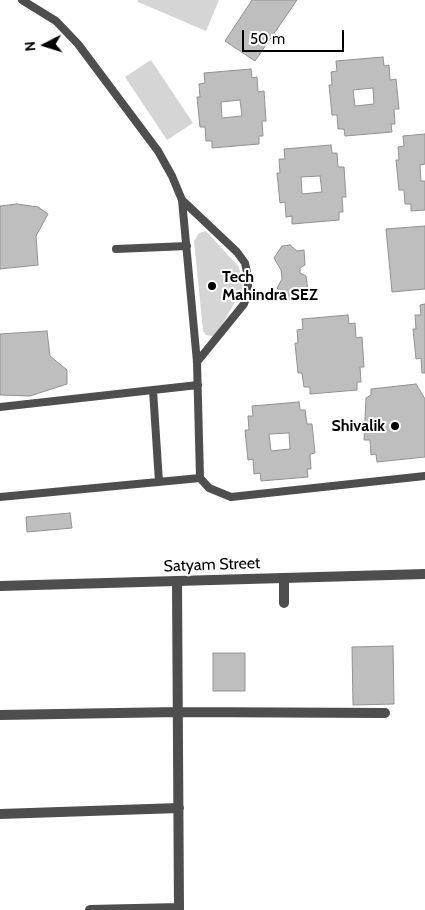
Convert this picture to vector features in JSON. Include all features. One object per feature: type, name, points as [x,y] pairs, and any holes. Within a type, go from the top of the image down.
[{"type":"street","name":"Satyam Street","points":[[0,586],[425,574]]},
{"type":"street","points":[[284,578],[284,603]]},
{"type":"street","points":[[90,910],[179,909],[177,582]]},
{"type":"street","points":[[0,715],[178,712],[385,713]]},
{"type":"street","points":[[0,814],[179,808]]},
{"type":"lane","points":[[22,0],[56,21],[78,44],[158,151],[172,176],[182,200],[197,362],[200,478],[209,488],[231,496],[425,476]]},
{"type":"lane","points":[[182,200],[237,252],[245,263],[248,278],[248,293],[244,304],[197,362]]},
{"type":"lane","points":[[116,249],[187,246]]},
{"type":"lane","points":[[0,407],[198,384]]},
{"type":"lane","points":[[153,390],[158,482]]},
{"type":"lane","points":[[0,496],[200,478]]},
{"type":"shaded area","points":[[138,0],[219,0],[206,31],[138,2]]},
{"type":"shaded area","points":[[151,60],[193,123],[167,140],[125,77]]},
{"type":"shaded area","points":[[206,231],[238,266],[243,279],[242,290],[216,335],[211,336],[206,335],[203,331],[194,241],[199,233]]},
{"type":"building","points":[[252,0],[297,0],[255,61],[225,41]]},
{"type":"building","points":[[383,57],[384,66],[389,65],[390,80],[396,79],[399,109],[394,109],[395,124],[391,124],[392,132],[345,136],[344,129],[338,129],[337,115],[332,115],[329,85],[332,85],[331,72],[337,71],[336,61]],"holes":[[[373,88],[374,104],[355,106],[353,90]]]},
{"type":"building","points":[[251,69],[252,78],[257,77],[258,92],[264,91],[266,121],[262,121],[263,136],[259,136],[259,144],[212,148],[212,141],[206,141],[205,127],[200,127],[197,97],[200,97],[199,84],[205,83],[204,73]],"holes":[[[240,100],[242,116],[222,118],[221,102]]]},
{"type":"building","points":[[425,134],[425,164],[420,165],[421,181],[425,181],[425,210],[411,211],[411,204],[405,204],[404,190],[399,190],[396,160],[399,160],[398,147],[404,146],[403,136]]},
{"type":"building","points":[[331,145],[332,153],[337,153],[338,167],[344,167],[346,197],[342,197],[343,212],[339,212],[339,220],[292,224],[292,216],[286,217],[285,202],[280,203],[277,173],[280,173],[279,159],[285,159],[284,149]],"holes":[[[320,176],[322,192],[302,194],[301,177]]]},
{"type":"building","points":[[17,204],[38,207],[48,214],[36,236],[38,265],[0,269],[0,206]]},
{"type":"building","points":[[425,226],[425,289],[392,292],[386,229]]},
{"type":"building","points":[[290,245],[297,251],[304,250],[305,265],[300,268],[300,273],[306,276],[308,291],[301,293],[297,300],[289,300],[277,288],[282,279],[281,270],[274,258],[282,246]]},
{"type":"building","points":[[425,304],[425,373],[422,373],[421,358],[416,359],[413,329],[416,329],[415,315],[421,315],[420,305]]},
{"type":"building","points":[[348,315],[349,324],[355,323],[356,338],[362,337],[364,367],[360,367],[361,382],[357,382],[357,390],[310,394],[310,387],[304,387],[302,373],[298,373],[295,343],[298,343],[297,330],[303,329],[302,319]]},
{"type":"building","points":[[47,331],[50,356],[67,370],[67,384],[30,396],[0,395],[0,334]]},
{"type":"building","name":"Shivalik","points":[[416,384],[425,399],[425,457],[377,462],[376,454],[371,455],[370,440],[364,440],[366,398],[371,395],[371,389]]},
{"type":"building","points":[[299,402],[300,410],[305,410],[307,424],[312,424],[315,453],[310,454],[311,469],[307,469],[308,477],[261,481],[260,473],[254,474],[253,459],[248,460],[245,430],[249,430],[248,416],[253,416],[252,406]],"holes":[[[289,433],[290,449],[271,451],[269,434]]]},
{"type":"building","points":[[70,513],[72,528],[27,532],[26,517]]},
{"type":"building","points":[[393,646],[394,704],[353,705],[352,647]]},
{"type":"building","points":[[213,653],[245,653],[245,691],[213,691]]},
{"type":"place","name":"Tech Mahindra SEZ","points":[[212,286]]},
{"type":"place","name":"Shivalik","points":[[395,426]]}]
